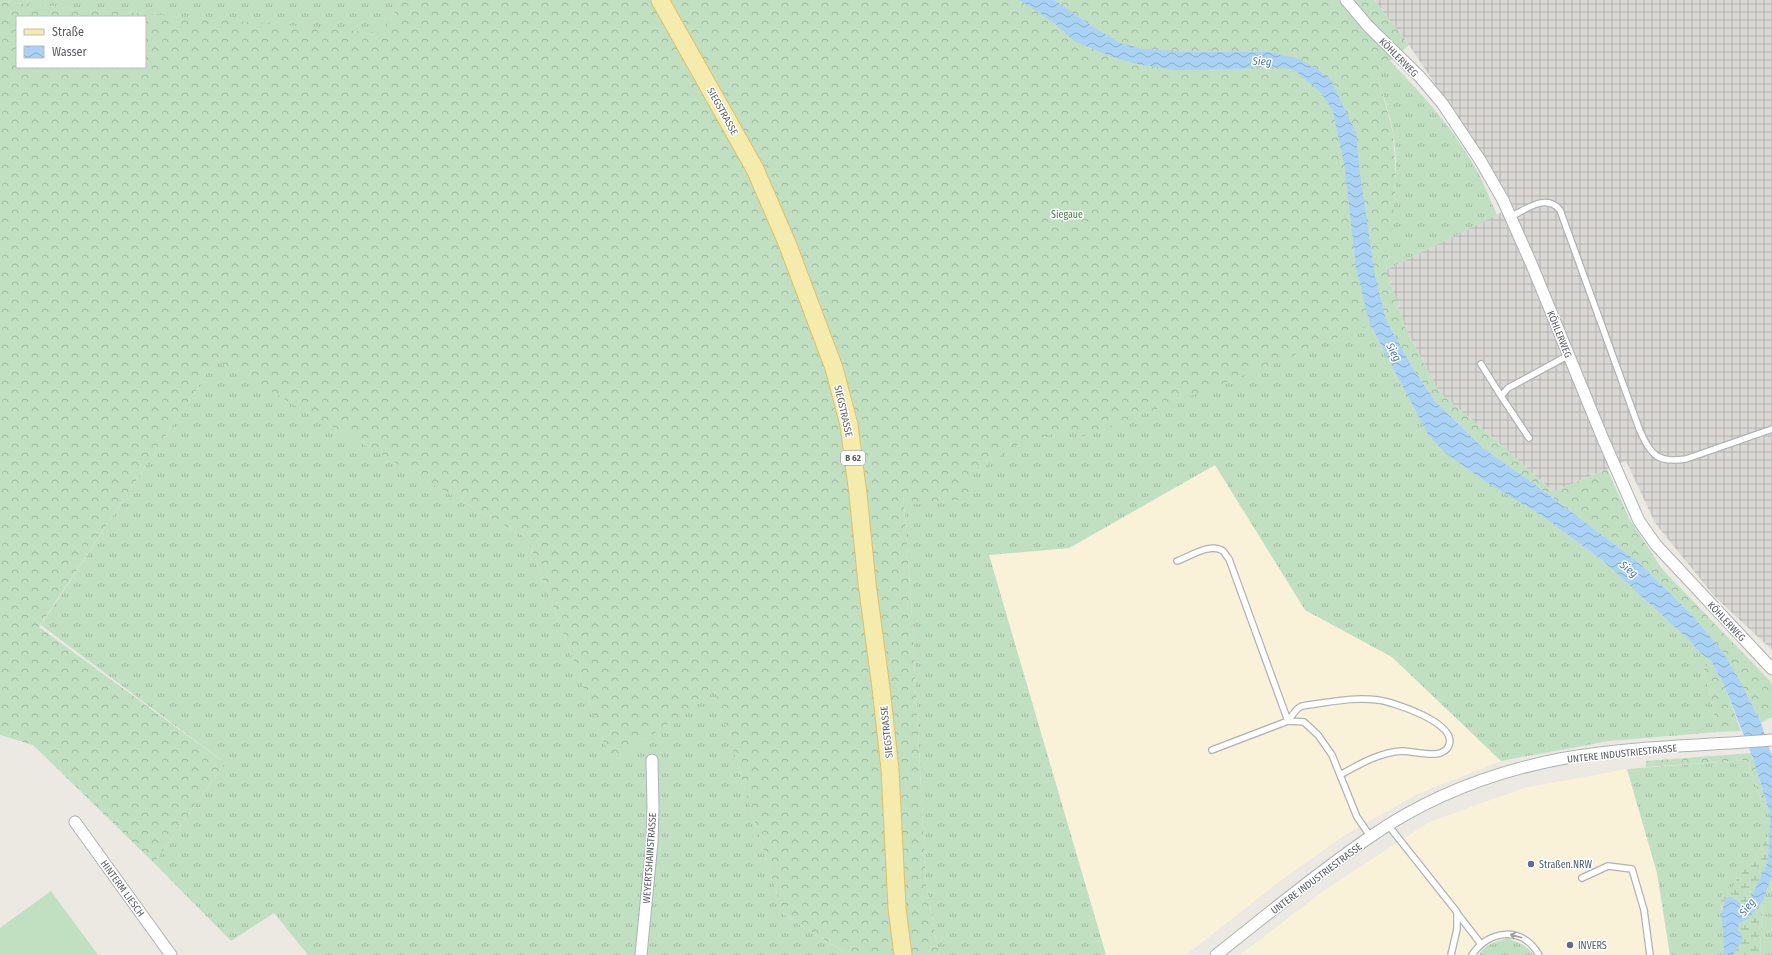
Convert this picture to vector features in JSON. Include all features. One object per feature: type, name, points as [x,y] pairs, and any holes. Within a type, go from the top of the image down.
[{"type":"main road","name":"SIEGSTRASSE","points":[[660,0],[755,169],[787,243],[834,368],[849,425],[890,769],[897,908],[903,955]]},
{"type":"street","name":"KÖHLERWEG","points":[[1346,0],[1368,26],[1415,72],[1442,103],[1480,160],[1510,216],[1639,521],[1656,545],[1772,669]]},
{"type":"street","name":"UNTERE INDUSTRIESTRASSE","points":[[1216,955],[1370,836],[1444,796],[1476,783],[1536,764],[1595,754],[1772,740]]},
{"type":"street","name":"WEYERTSHAINSTRASSE","points":[[641,955],[652,842],[652,760]]},
{"type":"street","name":"HINTERM LIESCH","points":[[75,822],[170,955]]},
{"type":"lane","points":[[1510,216],[1542,202],[1549,201],[1555,204],[1560,210],[1640,431],[1652,453],[1660,459],[1671,461],[1686,459],[1772,429]]},
{"type":"lane","points":[[1501,396],[1508,388],[1569,355]]},
{"type":"lane","points":[[1481,364],[1529,438]]},
{"type":"lane","points":[[1177,561],[1205,549],[1214,548],[1223,551],[1229,559],[1288,721]]},
{"type":"lane","points":[[1288,721],[1300,707],[1352,698],[1380,700],[1410,709],[1438,723],[1450,738],[1450,744],[1446,750],[1436,754],[1401,751],[1379,756],[1340,775]]},
{"type":"lane","points":[[1212,750],[1288,721],[1304,722],[1318,735],[1332,754],[1357,817],[1370,836]]},
{"type":"lane","points":[[1388,825],[1481,944]]},
{"type":"lane","points":[[1582,878],[1608,866],[1632,869],[1644,910],[1650,955]]},
{"type":"lane","points":[[1451,955],[1456,929],[1456,912]]},
{"type":"lane","points":[[1472,955],[1487,939],[1499,934],[1513,934],[1525,939],[1535,948],[1539,955]]},
{"type":"shaded area","points":[[1374,0],[1772,0],[1772,650],[1714,596],[1655,523],[1626,461],[1553,492],[1505,448],[1439,392],[1406,329],[1386,270],[1512,207],[1497,177],[1409,45]]},
{"type":"shaded area","points":[[1215,465],[1305,610],[1392,657],[1501,761],[1417,794],[1345,835],[1280,881],[1186,955],[1106,955],[989,555],[1070,548]]},
{"type":"shaded area","points":[[1627,769],[1657,873],[1670,955],[1240,955],[1322,892],[1429,822],[1524,788]]},
{"type":"green space","points":[[0,0],[401,0],[383,34],[0,2]]},
{"type":"green space","name":"Siegaue","points":[[401,0],[1374,0],[1409,45],[1377,72],[1393,133],[1396,180],[1393,224],[1386,270],[1406,329],[1439,392],[1505,448],[1553,492],[1607,469],[1629,518],[1662,569],[1770,681],[1772,685],[1772,717],[1761,723],[1739,679],[1723,652],[1693,616],[1638,562],[1529,480],[1483,448],[1435,401],[1414,370],[1385,319],[1202,392],[1078,438],[1075,429],[1019,443],[968,478],[973,498],[906,505],[903,490],[911,599],[926,883],[939,955],[849,955],[783,914],[715,691],[612,763],[528,539],[216,360],[39,627],[225,763],[154,863],[33,745],[0,735],[0,2],[383,33]]},
{"type":"green space","points":[[1390,61],[1423,97],[1454,135],[1476,168],[1497,215],[1386,270],[1396,184],[1396,166],[1393,132],[1377,72]]},
{"type":"green space","points":[[1370,324],[1428,435],[1442,450],[1484,481],[1539,514],[1603,561],[1689,640],[1698,651],[1711,661],[1704,669],[1718,732],[1609,741],[1501,761],[1392,657],[1305,610],[1215,465],[1069,548],[989,555],[1106,955],[939,955],[926,883],[911,599],[899,438]]},
{"type":"green space","points":[[216,359],[528,539],[612,762],[715,690],[783,914],[849,955],[308,955],[274,913],[231,941],[154,863],[225,763],[41,625]]},
{"type":"green space","points":[[1711,661],[1725,687],[1741,731],[1718,732],[1704,669]]},
{"type":"green space","points":[[1751,753],[1770,814],[1764,808],[1747,760],[1646,767],[1646,761]]},
{"type":"green space","points":[[1747,760],[1764,808],[1770,814],[1769,835],[1755,858],[1737,878],[1732,889],[1729,886],[1720,905],[1724,916],[1724,953],[1723,955],[1670,955],[1657,873],[1627,769]]},
{"type":"green space","points":[[1769,835],[1768,861],[1753,893],[1741,909],[1725,900],[1722,908],[1720,905],[1720,899],[1723,893],[1729,886],[1732,888],[1737,878],[1755,858]]},
{"type":"green space","points":[[1772,876],[1772,955],[1760,955],[1763,901]]},
{"type":"green space","points":[[51,891],[98,955],[0,955],[0,928]]},
{"type":"green space","points":[[1763,901],[1760,955],[1733,955],[1739,924],[1748,919]]},
{"type":"green space","points":[[1507,938],[1519,942],[1534,955],[1479,955],[1487,946]]},
{"type":"water","name":"Sieg","points":[[1019,0],[1054,0],[1120,43],[1143,49],[1184,52],[1269,52],[1299,59],[1320,71],[1331,80],[1356,133],[1360,174],[1375,276],[1386,320],[1414,370],[1435,401],[1483,448],[1529,480],[1638,562],[1693,616],[1723,652],[1739,679],[1761,723],[1772,756],[1772,876],[1763,901],[1748,919],[1739,924],[1738,930],[1743,939],[1733,955],[1723,955],[1723,908],[1725,901],[1729,896],[1739,902],[1741,908],[1753,893],[1768,861],[1770,814],[1752,756],[1725,687],[1711,661],[1698,651],[1689,640],[1603,561],[1539,514],[1484,481],[1444,452],[1428,435],[1370,324],[1356,268],[1345,169],[1333,111],[1321,93],[1293,69],[1262,67],[1240,69],[1175,70],[1137,64],[1110,56],[1074,41],[1053,22]]},
{"type":"place","name":"Straßen.NRW","points":[[1531,864]]},
{"type":"place","name":"INVERS","points":[[1570,945]]}]
